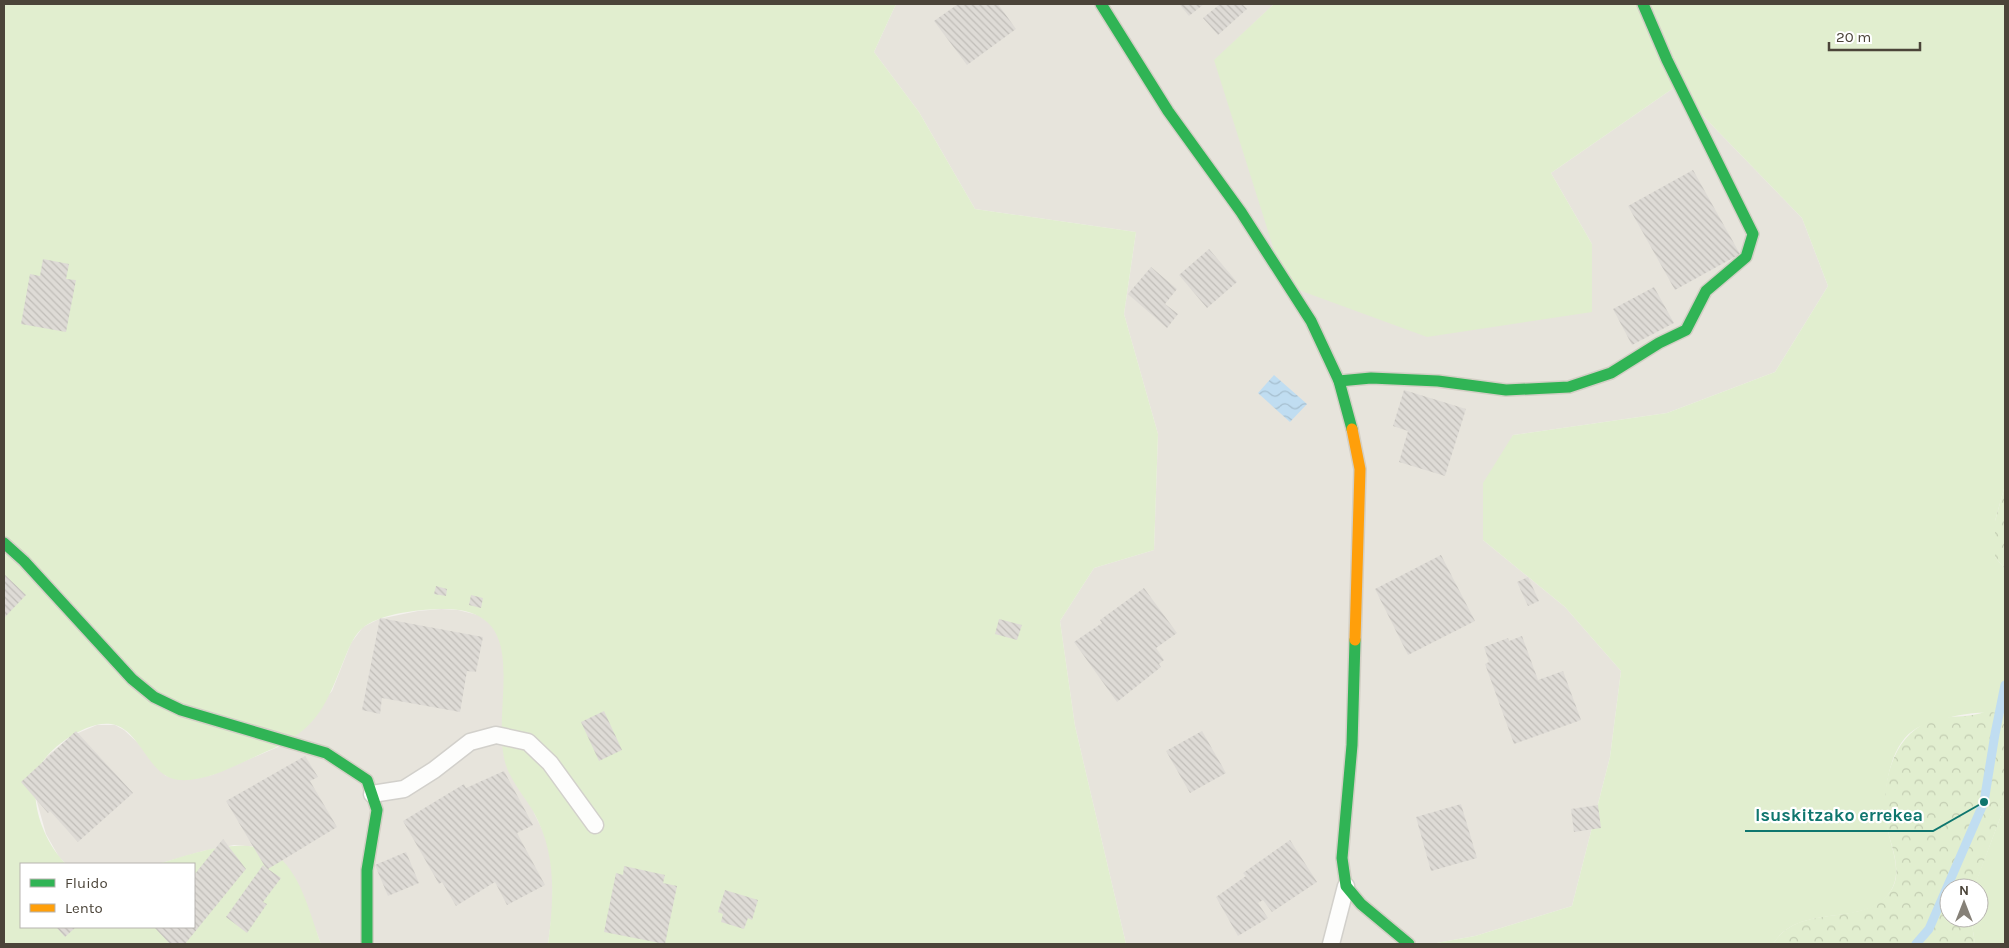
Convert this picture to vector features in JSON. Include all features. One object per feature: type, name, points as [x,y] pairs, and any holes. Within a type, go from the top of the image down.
[{"type":"street","points":[[1101,4],[1168,111],[1241,212],[1305,312],[1339,381],[1360,469],[1352,745],[1342,858],[1346,886],[1361,904],[1409,944]]},
{"type":"street","points":[[1339,381],[1371,378],[1438,381],[1506,390],[1569,387],[1611,373],[1659,343],[1686,330],[1706,291],[1746,257],[1753,234],[1667,60],[1643,4]]},
{"type":"street","points":[[4,543],[24,561],[132,679],[154,697],[181,710],[326,753],[367,780],[377,810],[367,870],[367,944]]},
{"type":"lane","points":[[372,794],[404,789],[434,770],[470,742],[496,735],[528,742],[550,763],[595,825]]},
{"type":"lane","points":[[1331,944],[1346,886]]},
{"type":"shaded area","points":[[896,4],[1274,4],[1215,60],[1592,244],[1551,173],[1675,87],[1802,218],[1828,286],[1775,372],[1667,413],[1513,435],[1483,540],[1565,607],[1621,671],[1610,757],[1572,906],[1475,936],[1431,944],[1126,944],[1075,726],[1060,621],[1094,568],[1154,550],[1158,434],[1124,314],[1136,232],[975,209],[919,112],[874,52]]},
{"type":"shaded area","points":[[458,610],[478,615],[490,623],[500,638],[534,813],[548,841],[553,877],[552,913],[548,944],[321,944],[305,902],[261,847],[234,845],[203,851],[161,863],[65,863],[59,857],[46,834],[35,795],[40,768],[46,757],[71,736],[97,725],[115,725],[124,730],[137,742],[166,776],[194,779],[212,775],[285,744],[332,691],[351,643],[363,627],[379,619],[418,611]]},
{"type":"green space","points":[[4,4],[896,4],[874,52],[919,112],[975,209],[1136,232],[1124,314],[1158,434],[1154,550],[1094,568],[1060,621],[1075,726],[1126,944],[548,944],[552,910],[550,859],[541,827],[512,779],[504,758],[502,735],[503,660],[499,639],[488,623],[469,612],[439,609],[391,615],[365,626],[352,641],[323,707],[305,728],[279,746],[211,776],[190,780],[168,777],[159,771],[130,734],[122,728],[111,724],[88,727],[68,738],[49,754],[40,767],[36,779],[36,805],[50,844],[65,863],[20,863],[20,928],[195,928],[195,863],[161,863],[205,850],[239,846],[256,847],[270,852],[283,861],[290,869],[301,889],[321,944],[4,944]]},
{"type":"green space","points":[[1274,4],[2005,4],[2005,485],[1995,521],[1995,557],[2005,569],[2005,715],[1979,713],[1942,719],[1917,728],[1899,746],[1889,772],[1885,800],[1887,825],[1895,859],[1896,876],[1890,892],[1879,903],[1865,910],[1815,918],[1799,923],[1785,931],[1773,944],[1431,944],[1475,936],[1572,906],[1610,757],[1621,671],[1565,607],[1483,540],[1483,483],[1513,435],[1667,413],[1775,372],[1828,286],[1802,218],[1675,87],[1551,173],[1592,244],[1592,312],[1427,337],[1285,285],[1214,60]]},
{"type":"green space","points":[[2005,485],[2005,569],[1995,557],[1995,521]]},
{"type":"green space","points":[[1987,711],[2005,715],[2005,805],[1978,878],[1939,878],[1939,928],[1973,928],[1975,944],[1773,944],[1785,931],[1799,923],[1815,918],[1864,910],[1878,903],[1890,892],[1896,877],[1896,868],[1887,827],[1885,797],[1887,782],[1896,752],[1915,730],[1928,722]]},
{"type":"green space","points":[[2005,805],[2005,944],[1975,944],[1973,928],[1989,928],[1989,878],[1977,878]]},
{"type":"water","points":[[1274,375],[1307,404],[1290,422],[1258,393]]},
{"type":"building","points":[[958,4],[998,4],[1016,29],[967,65],[934,21]]},
{"type":"building","points":[[1179,4],[1204,4],[1189,16]]},
{"type":"building","points":[[1220,4],[1242,4],[1247,9],[1218,35],[1203,18]]},
{"type":"building","points":[[1693,170],[1740,254],[1675,290],[1628,206]]},
{"type":"building","points":[[1209,249],[1237,282],[1207,308],[1179,275]]},
{"type":"building","points":[[43,259],[69,264],[66,279],[76,280],[66,332],[21,324],[30,274],[40,276]]},
{"type":"building","points":[[1151,267],[1177,289],[1165,304],[1178,314],[1167,328],[1128,294]]},
{"type":"building","points":[[1654,287],[1674,323],[1632,345],[1613,309]]},
{"type":"building","points":[[1404,390],[1466,409],[1445,476],[1399,462],[1408,431],[1393,426]]},
{"type":"building","points":[[1441,555],[1475,621],[1408,655],[1375,589]]},
{"type":"building","points":[[4,574],[26,595],[4,618]]},
{"type":"building","points":[[1528,577],[1539,601],[1528,606],[1517,582]]},
{"type":"building","points":[[436,586],[447,589],[446,596],[434,594]]},
{"type":"building","points":[[1144,588],[1177,633],[1156,648],[1164,660],[1159,664],[1161,667],[1117,702],[1074,642],[1102,623],[1100,620]]},
{"type":"building","points":[[471,595],[483,598],[481,608],[469,605]]},
{"type":"building","points":[[380,618],[483,637],[476,672],[467,671],[460,712],[382,698],[380,714],[362,710]]},
{"type":"building","points":[[999,619],[1022,625],[1017,640],[995,634]]},
{"type":"building","points":[[1522,636],[1538,680],[1563,671],[1581,720],[1514,744],[1485,664],[1489,662],[1484,647],[1508,638],[1509,641]]},
{"type":"building","points":[[604,711],[622,750],[599,761],[581,722]]},
{"type":"building","points":[[76,731],[133,793],[78,842],[50,811],[48,813],[21,782]]},
{"type":"building","points":[[1202,731],[1226,773],[1190,793],[1166,751]]},
{"type":"building","points":[[305,756],[318,777],[310,781],[337,827],[268,869],[281,878],[263,902],[267,904],[247,933],[226,917],[263,865],[267,870],[226,801]]},
{"type":"building","points":[[504,771],[533,825],[517,833],[545,885],[507,905],[495,882],[456,906],[442,882],[439,884],[403,821],[464,784],[466,788]]},
{"type":"building","points":[[1461,804],[1477,858],[1431,871],[1416,817]]},
{"type":"building","points":[[1598,805],[1601,828],[1574,832],[1571,809]]},
{"type":"building","points":[[223,839],[246,869],[185,944],[170,944],[155,928],[195,928],[195,874]]},
{"type":"building","points":[[1290,840],[1317,882],[1272,912],[1263,900],[1258,903],[1268,918],[1238,936],[1216,897],[1246,876],[1243,873]]},
{"type":"building","points":[[406,852],[419,883],[388,896],[375,865]]},
{"type":"building","points":[[624,866],[665,875],[663,883],[677,886],[665,944],[604,932],[616,873],[623,875]]},
{"type":"building","points":[[725,890],[758,900],[752,920],[748,918],[744,929],[721,922],[723,914],[718,912]]},
{"type":"building","points":[[57,928],[75,928],[65,937]]},
{"type":"waterway","points":[[1916,944],[1929,929],[1984,802],[2005,685]]},
{"type":"traffic: fast","points":[[1101,4],[1168,111],[1241,212],[1311,321],[1339,381],[1352,429]]},
{"type":"traffic: fast","points":[[1339,381],[1371,378],[1438,381],[1506,390],[1569,387],[1611,373],[1659,343],[1686,330],[1706,291],[1746,257],[1753,234],[1667,60],[1643,4]]},
{"type":"traffic: fast","points":[[4,543],[24,561],[132,679],[154,697],[181,710],[326,753],[367,780],[377,810],[367,870],[367,944]]},
{"type":"traffic: fast","points":[[1355,640],[1352,745],[1342,858],[1346,886],[1361,904],[1409,944]]},
{"type":"traffic: slow","points":[[1352,429],[1360,469],[1355,640]]},
{"type":"place","name":"Isuskitzako errekea","points":[[1984,802]]}]
